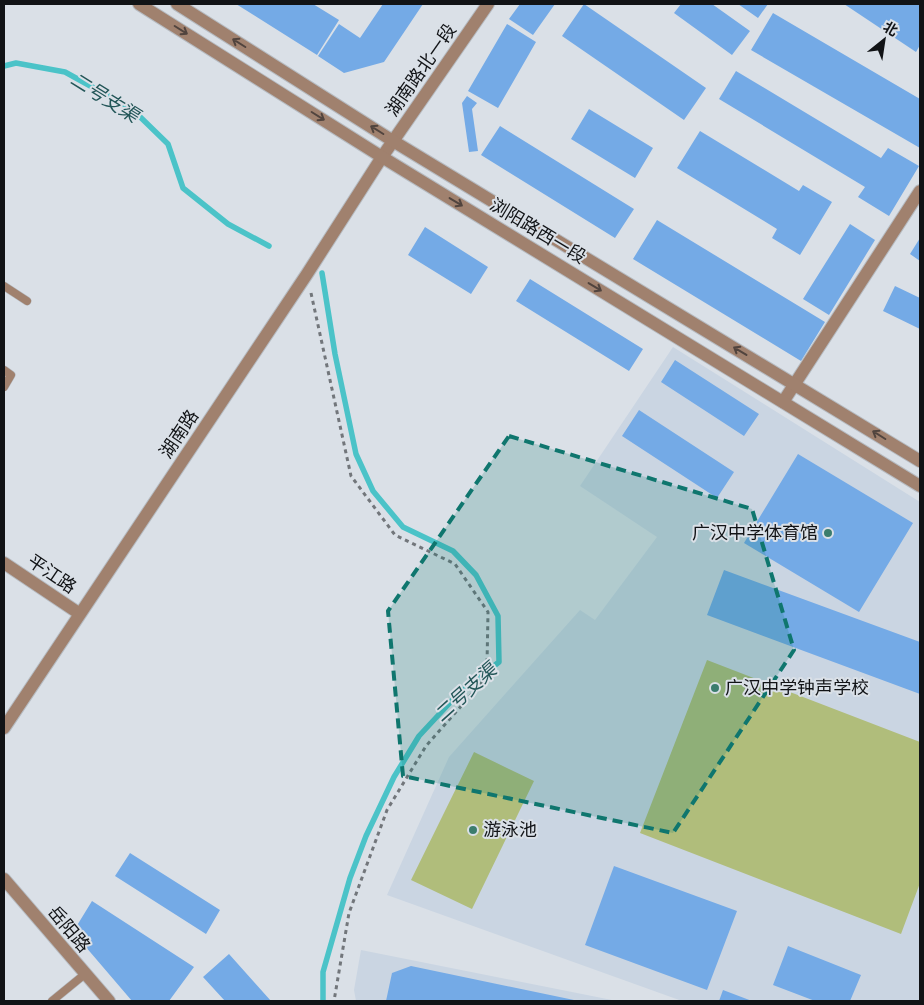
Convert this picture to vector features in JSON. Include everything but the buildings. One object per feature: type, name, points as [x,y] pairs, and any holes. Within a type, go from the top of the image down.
[{"type":"street","name":"浏阳路西一段","points":[[139,4],[382,157],[920,486]]},
{"type":"street","points":[[177,4],[394,141],[920,461]]},
{"type":"street","name":"湖南路北一段","points":[[382,157],[488,4]]},
{"type":"street","name":"湖南路","points":[[4,728],[307,274],[382,157]]},
{"type":"street","points":[[783,402],[920,191]]},
{"type":"street","name":"平江路","points":[[4,563],[80,614]]},
{"type":"street","name":"岳阳路","points":[[4,879],[109,1001]]},
{"type":"lane","points":[[4,286],[27,301]]},
{"type":"lane","points":[[4,370],[11,375],[4,387]]},
{"type":"lane","points":[[52,1001],[85,974]]},
{"type":"path","points":[[307,274],[351,476],[395,535],[455,564],[488,612],[488,664],[484,680],[426,746],[387,810],[349,913],[334,1001]]},
{"type":"highlighted area","points":[[509,436],[752,509],[794,650],[673,833],[403,776],[388,611]]},
{"type":"shaded area","name":"广汉中学钟声学校","points":[[673,347],[920,502],[920,1001],[682,1001],[387,895],[449,757],[580,610],[595,620],[657,537],[580,486]]},
{"type":"shaded area","points":[[361,950],[617,1001],[356,1001],[354,990]]},
{"type":"green space","points":[[707,660],[920,742],[920,883],[901,934],[640,833]]},
{"type":"green space","name":"游泳池","points":[[474,752],[534,781],[472,909],[411,880]]},
{"type":"waterway","name":"二号支渠","points":[[4,66],[16,63],[65,72],[132,109],[168,144],[183,188],[228,224],[269,246]]},
{"type":"waterway","name":"二号支渠","points":[[322,273],[335,354],[356,454],[373,491],[403,527],[453,551],[476,575],[498,616],[499,662],[458,694],[419,736],[394,777],[366,836],[350,878],[323,972],[323,1001]]},
{"type":"place","name":"广汉中学体育馆","points":[[828,533]]},
{"type":"place","name":"广汉中学钟声学校","points":[[715,688]]},
{"type":"place","name":"游泳池","points":[[473,830]]}]
